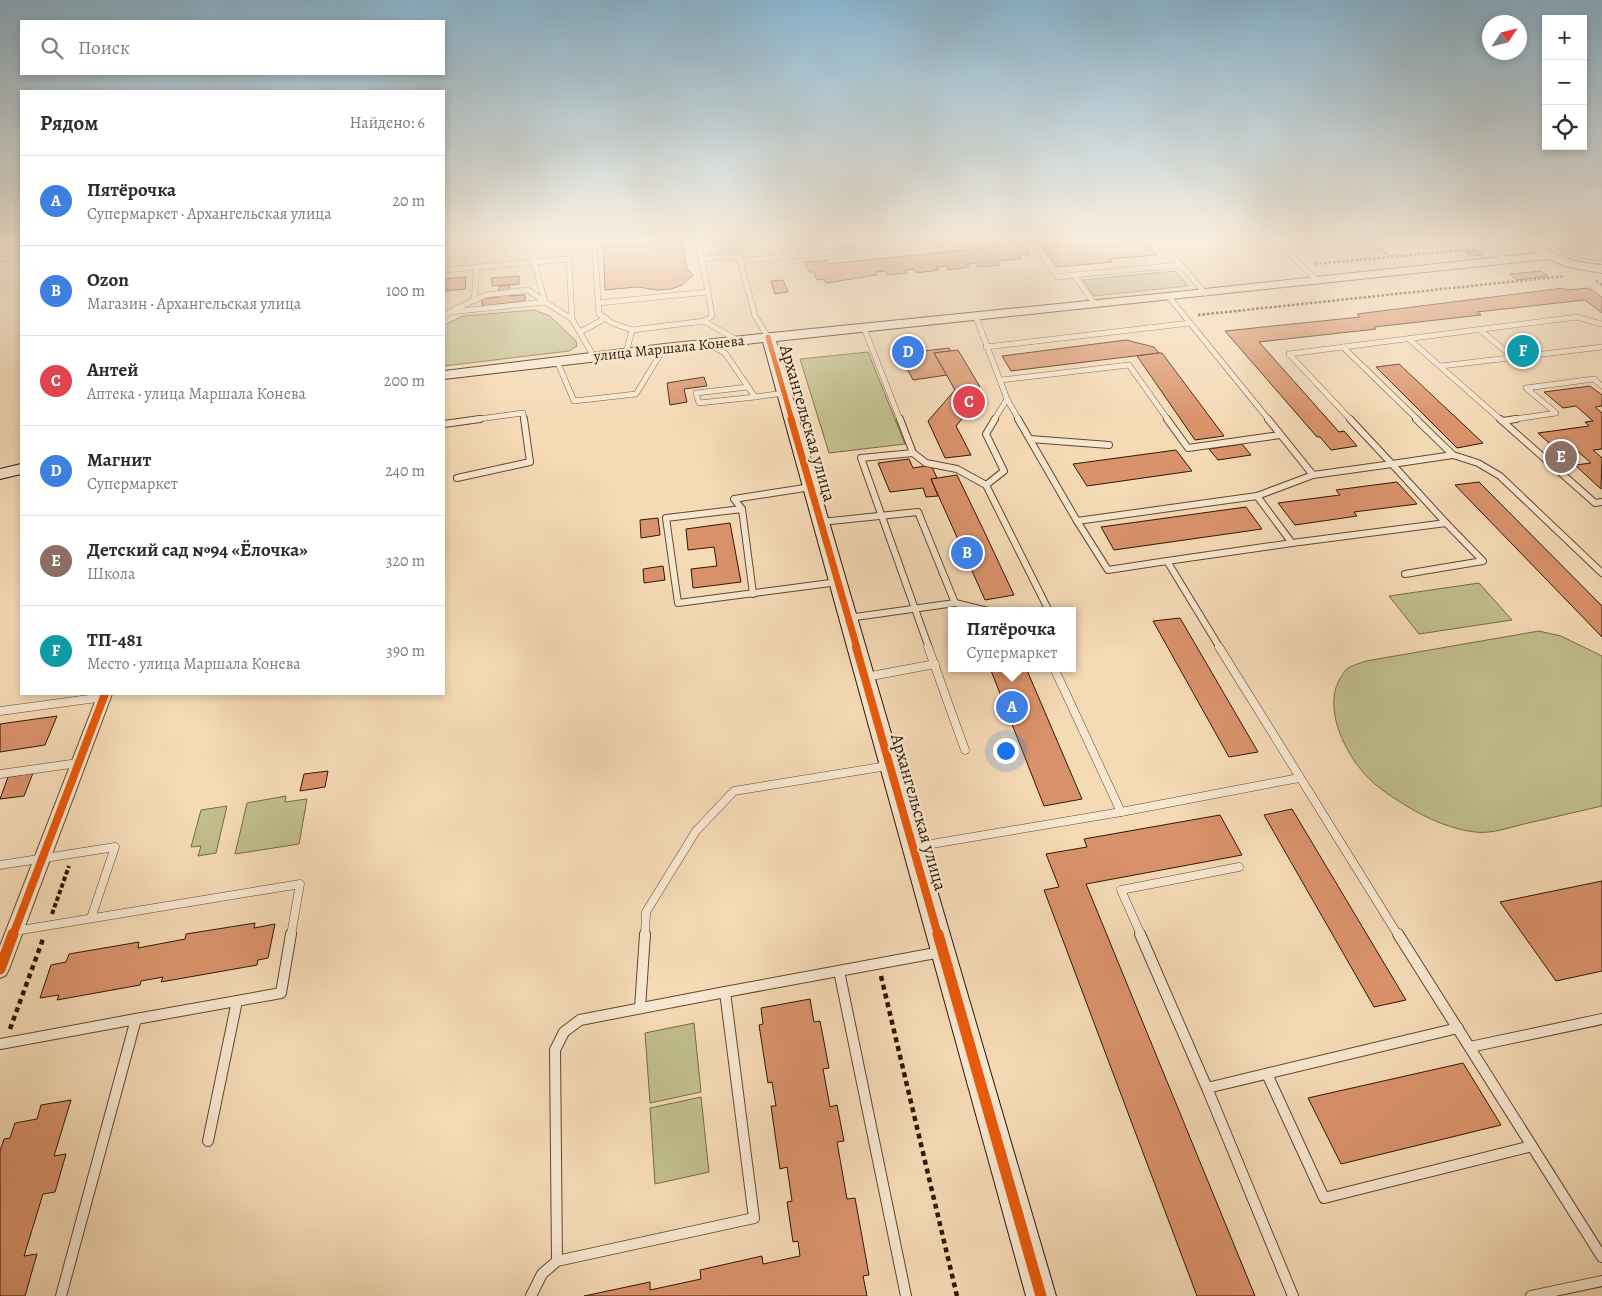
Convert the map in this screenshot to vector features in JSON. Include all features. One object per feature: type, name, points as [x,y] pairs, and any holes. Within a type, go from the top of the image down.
[{"type":"main road","name":"улица Маршала Конева","points":[[445,375],[664,348],[976,316]]},
{"type":"street","name":"улица Маршала Конева","points":[[976,316],[1153,298]]},
{"type":"street","name":"Архангельская улица","points":[[768,337],[944,951],[1040,1296]]},
{"type":"street","points":[[0,474],[20,468]]},
{"type":"street","points":[[1,965],[104,695]]},
{"type":"lane","points":[[445,315],[478,298]]},
{"type":"lane","points":[[540,298],[572,319],[594,356]]},
{"type":"lane","points":[[571,298],[572,319]]},
{"type":"lane","points":[[598,298],[599,314],[632,330],[704,322],[712,316],[709,298]]},
{"type":"lane","points":[[598,303],[643,298]]},
{"type":"lane","points":[[750,298],[755,316],[768,337]]},
{"type":"lane","points":[[1091,298],[1095,304]]},
{"type":"lane","points":[[1170,298],[1313,475]]},
{"type":"lane","points":[[449,312],[545,302]]},
{"type":"lane","points":[[976,316],[1007,399],[1077,521],[1108,570],[1446,523]]},
{"type":"lane","points":[[1405,574],[1483,561],[1289,354],[1577,317],[1602,324]]},
{"type":"lane","points":[[580,332],[606,318]]},
{"type":"lane","points":[[704,322],[737,340]]},
{"type":"lane","points":[[986,347],[1190,323]]},
{"type":"lane","points":[[864,328],[913,453],[926,464],[957,469],[986,485],[1047,607]]},
{"type":"lane","points":[[626,353],[632,330]]},
{"type":"lane","points":[[1480,330],[1514,358]]},
{"type":"lane","points":[[1409,339],[1595,503],[1602,502]]},
{"type":"lane","points":[[707,344],[725,353],[754,397]]},
{"type":"lane","points":[[1343,347],[1453,455]]},
{"type":"lane","points":[[1441,366],[1602,347]]},
{"type":"lane","points":[[557,361],[574,401],[636,394],[664,348]]},
{"type":"lane","points":[[1001,380],[1129,365],[1188,448],[1280,435]]},
{"type":"lane","points":[[1502,421],[1556,414],[1526,388],[1594,379],[1602,386]]},
{"type":"lane","points":[[748,387],[696,393],[699,403],[784,393]]},
{"type":"lane","points":[[986,485],[1004,471],[986,434],[1007,399]]},
{"type":"lane","points":[[445,424],[523,413],[530,462],[457,478]]},
{"type":"lane","points":[[1030,439],[1109,445]]},
{"type":"lane","points":[[913,453],[861,458],[965,750]]},
{"type":"lane","points":[[1077,521],[1256,496],[1313,475],[1453,455],[1478,463],[1500,476],[1602,573]]},
{"type":"lane","points":[[753,594],[742,510],[734,499],[811,487]]},
{"type":"lane","points":[[1256,496],[1292,544]]},
{"type":"lane","points":[[742,510],[666,518],[678,603],[838,582]]},
{"type":"lane","points":[[821,522],[918,512],[955,603]]},
{"type":"lane","points":[[1167,561],[1299,778],[1602,1257]]},
{"type":"lane","points":[[848,618],[955,603],[972,607]]},
{"type":"lane","points":[[865,677],[935,664]]},
{"type":"lane","points":[[1056,672],[1121,812]]},
{"type":"lane","points":[[0,711],[104,695]]},
{"type":"lane","points":[[0,774],[78,763]]},
{"type":"lane","points":[[640,1008],[646,912],[696,831],[734,791],[890,765]]},
{"type":"lane","points":[[914,847],[1121,812],[1299,778]]},
{"type":"lane","points":[[0,865],[115,846],[92,918]]},
{"type":"lane","points":[[1238,867],[1121,890],[1207,1088],[1292,1296]]},
{"type":"lane","points":[[3,1043],[281,994],[300,884],[15,931]]},
{"type":"lane","points":[[557,1261],[555,1050],[565,1030],[580,1020],[944,951]]},
{"type":"lane","points":[[839,971],[906,1296]]},
{"type":"lane","points":[[531,1296],[542,1274],[557,1261],[754,1218],[725,992]]},
{"type":"lane","points":[[208,1141],[238,1001]]},
{"type":"lane","points":[[61,1296],[136,1019]]},
{"type":"lane","points":[[1470,1048],[1602,1019]]},
{"type":"lane","points":[[1207,1088],[1458,1028]]},
{"type":"lane","points":[[1267,1074],[1324,1198],[1532,1146]]},
{"type":"lane","points":[[1531,1296],[1602,1281]]},
{"type":"path","points":[[1185,316],[1351,298]]},
{"type":"path","points":[[3,1043],[73,853]]},
{"type":"path","points":[[878,964],[957,1296]]},
{"type":"shaded area","points":[[534,310],[550,316],[576,341],[577,346],[569,351],[445,366],[445,325],[463,316]]},
{"type":"shaded area","points":[[868,352],[905,444],[829,453],[800,359]]},
{"type":"shaded area","points":[[1479,583],[1512,620],[1419,634],[1389,596]]},
{"type":"shaded area","points":[[1539,631],[1561,636],[1602,656],[1602,806],[1500,830],[1475,832],[1462,830],[1435,821],[1398,801],[1376,785],[1356,763],[1340,735],[1334,704],[1335,690],[1348,668],[1366,661]]},
{"type":"shaded area","points":[[286,796],[285,802],[307,799],[299,844],[235,854],[247,803]]},
{"type":"shaded area","points":[[227,806],[216,853],[198,856],[201,846],[191,847],[201,810]]},
{"type":"shaded area","points":[[694,1023],[701,1092],[650,1103],[645,1033]]},
{"type":"shaded area","points":[[701,1097],[709,1172],[655,1184],[650,1108]]},
{"type":"building","points":[[525,298],[525,301],[482,306],[482,299]]},
{"type":"building","points":[[1481,298],[1602,298],[1602,313],[1585,300],[1477,312],[1481,315],[1374,327],[1376,329],[1259,342],[1339,432],[1344,431],[1357,446],[1331,450],[1320,437],[1317,437],[1225,331],[1360,317],[1357,314]]},
{"type":"building","points":[[1126,340],[1154,347],[1159,353],[1011,371],[1002,356]]},
{"type":"building","points":[[1526,347],[1534,353],[1519,355],[1512,349]]},
{"type":"building","points":[[949,348],[951,351],[934,353],[947,375],[913,380],[902,359],[898,359],[894,351],[905,350],[906,353]]},
{"type":"building","points":[[958,350],[980,387],[971,389],[971,395],[980,398],[956,426],[971,455],[945,458],[928,421],[955,390],[934,353]]},
{"type":"building","points":[[1162,353],[1224,436],[1195,440],[1137,356]]},
{"type":"building","points":[[1399,364],[1483,443],[1457,448],[1376,367]]},
{"type":"building","points":[[704,377],[707,386],[684,389],[687,402],[670,405],[667,383]]},
{"type":"building","points":[[1590,386],[1602,395],[1602,406],[1595,407],[1602,413],[1602,449],[1593,450],[1602,458],[1601,489],[1575,465],[1591,463],[1574,448],[1558,451],[1538,433],[1589,426],[1585,422],[1593,421],[1576,406],[1563,408],[1544,392]]},
{"type":"building","points":[[1242,444],[1251,455],[1218,460],[1209,449]]},
{"type":"building","points":[[1176,450],[1192,471],[1087,486],[1073,464]]},
{"type":"building","points":[[909,459],[913,468],[931,465],[937,478],[931,479],[938,496],[926,497],[923,488],[890,492],[878,463]]},
{"type":"building","points":[[957,475],[1014,595],[985,600],[931,479]]},
{"type":"building","points":[[1397,482],[1417,504],[1354,512],[1357,516],[1295,525],[1278,503],[1340,495],[1336,490]]},
{"type":"building","points":[[1479,482],[1602,606],[1602,637],[1455,485]]},
{"type":"building","points":[[1246,507],[1262,529],[1114,550],[1101,527]]},
{"type":"building","points":[[658,518],[660,535],[641,538],[640,520]]},
{"type":"building","points":[[730,523],[741,582],[693,588],[691,569],[717,566],[714,547],[688,550],[686,529]]},
{"type":"building","points":[[663,566],[665,580],[644,583],[643,569]]},
{"type":"building","points":[[1180,618],[1258,752],[1229,757],[1153,621]]},
{"type":"building","points":[[992,672],[1028,672],[1082,799],[1044,806]]},
{"type":"building","points":[[57,716],[45,745],[0,752],[0,724]]},
{"type":"building","points":[[328,771],[325,787],[300,791],[304,774]]},
{"type":"building","points":[[33,773],[24,796],[0,799],[8,777]]},
{"type":"building","points":[[1292,809],[1406,1000],[1374,1007],[1264,815]]},
{"type":"building","points":[[1220,815],[1242,855],[1086,884],[1255,1296],[1197,1296],[1044,890],[1059,887],[1046,854],[1087,847],[1084,839]]},
{"type":"building","points":[[1602,881],[1602,971],[1556,981],[1500,902]]},
{"type":"building","points":[[255,923],[254,928],[275,924],[268,958],[258,960],[257,965],[161,982],[163,977],[141,981],[140,985],[57,1000],[59,995],[40,998],[51,965],[66,962],[69,954],[139,942],[138,948],[185,939],[186,934]]},
{"type":"building","points":[[810,999],[814,1022],[820,1021],[829,1068],[823,1069],[830,1107],[837,1105],[844,1141],[837,1142],[847,1199],[855,1198],[869,1275],[863,1276],[867,1296],[584,1296],[650,1282],[650,1290],[701,1279],[700,1270],[762,1256],[763,1264],[800,1256],[798,1241],[793,1242],[787,1202],[792,1201],[787,1167],[780,1169],[771,1106],[776,1106],[772,1082],[768,1083],[759,1025],[763,1024],[761,1008]]},
{"type":"building","points":[[1463,1063],[1501,1125],[1341,1164],[1308,1098]]},
{"type":"building","points":[[71,1100],[54,1156],[66,1154],[55,1192],[43,1194],[24,1256],[37,1254],[25,1296],[0,1296],[0,1151],[4,1139],[10,1138],[15,1123],[37,1119],[41,1105]]},
{"type":"cycle path","points":[[768,337],[1041,1296]]},
{"type":"cycle path","points":[[0,969],[105,695]]},
{"type":"place","name":"ТП-481","points":[[1523,351]]},
{"type":"place","name":"Магнит","points":[[908,352]]},
{"type":"place","name":"Антей","points":[[969,402]]},
{"type":"place","name":"Детский сад №94 «Ёлочка»","points":[[1561,457]]},
{"type":"place","name":"Ozon","points":[[967,553]]},
{"type":"place","name":"Пятёрочка","points":[[1012,707]]}]
